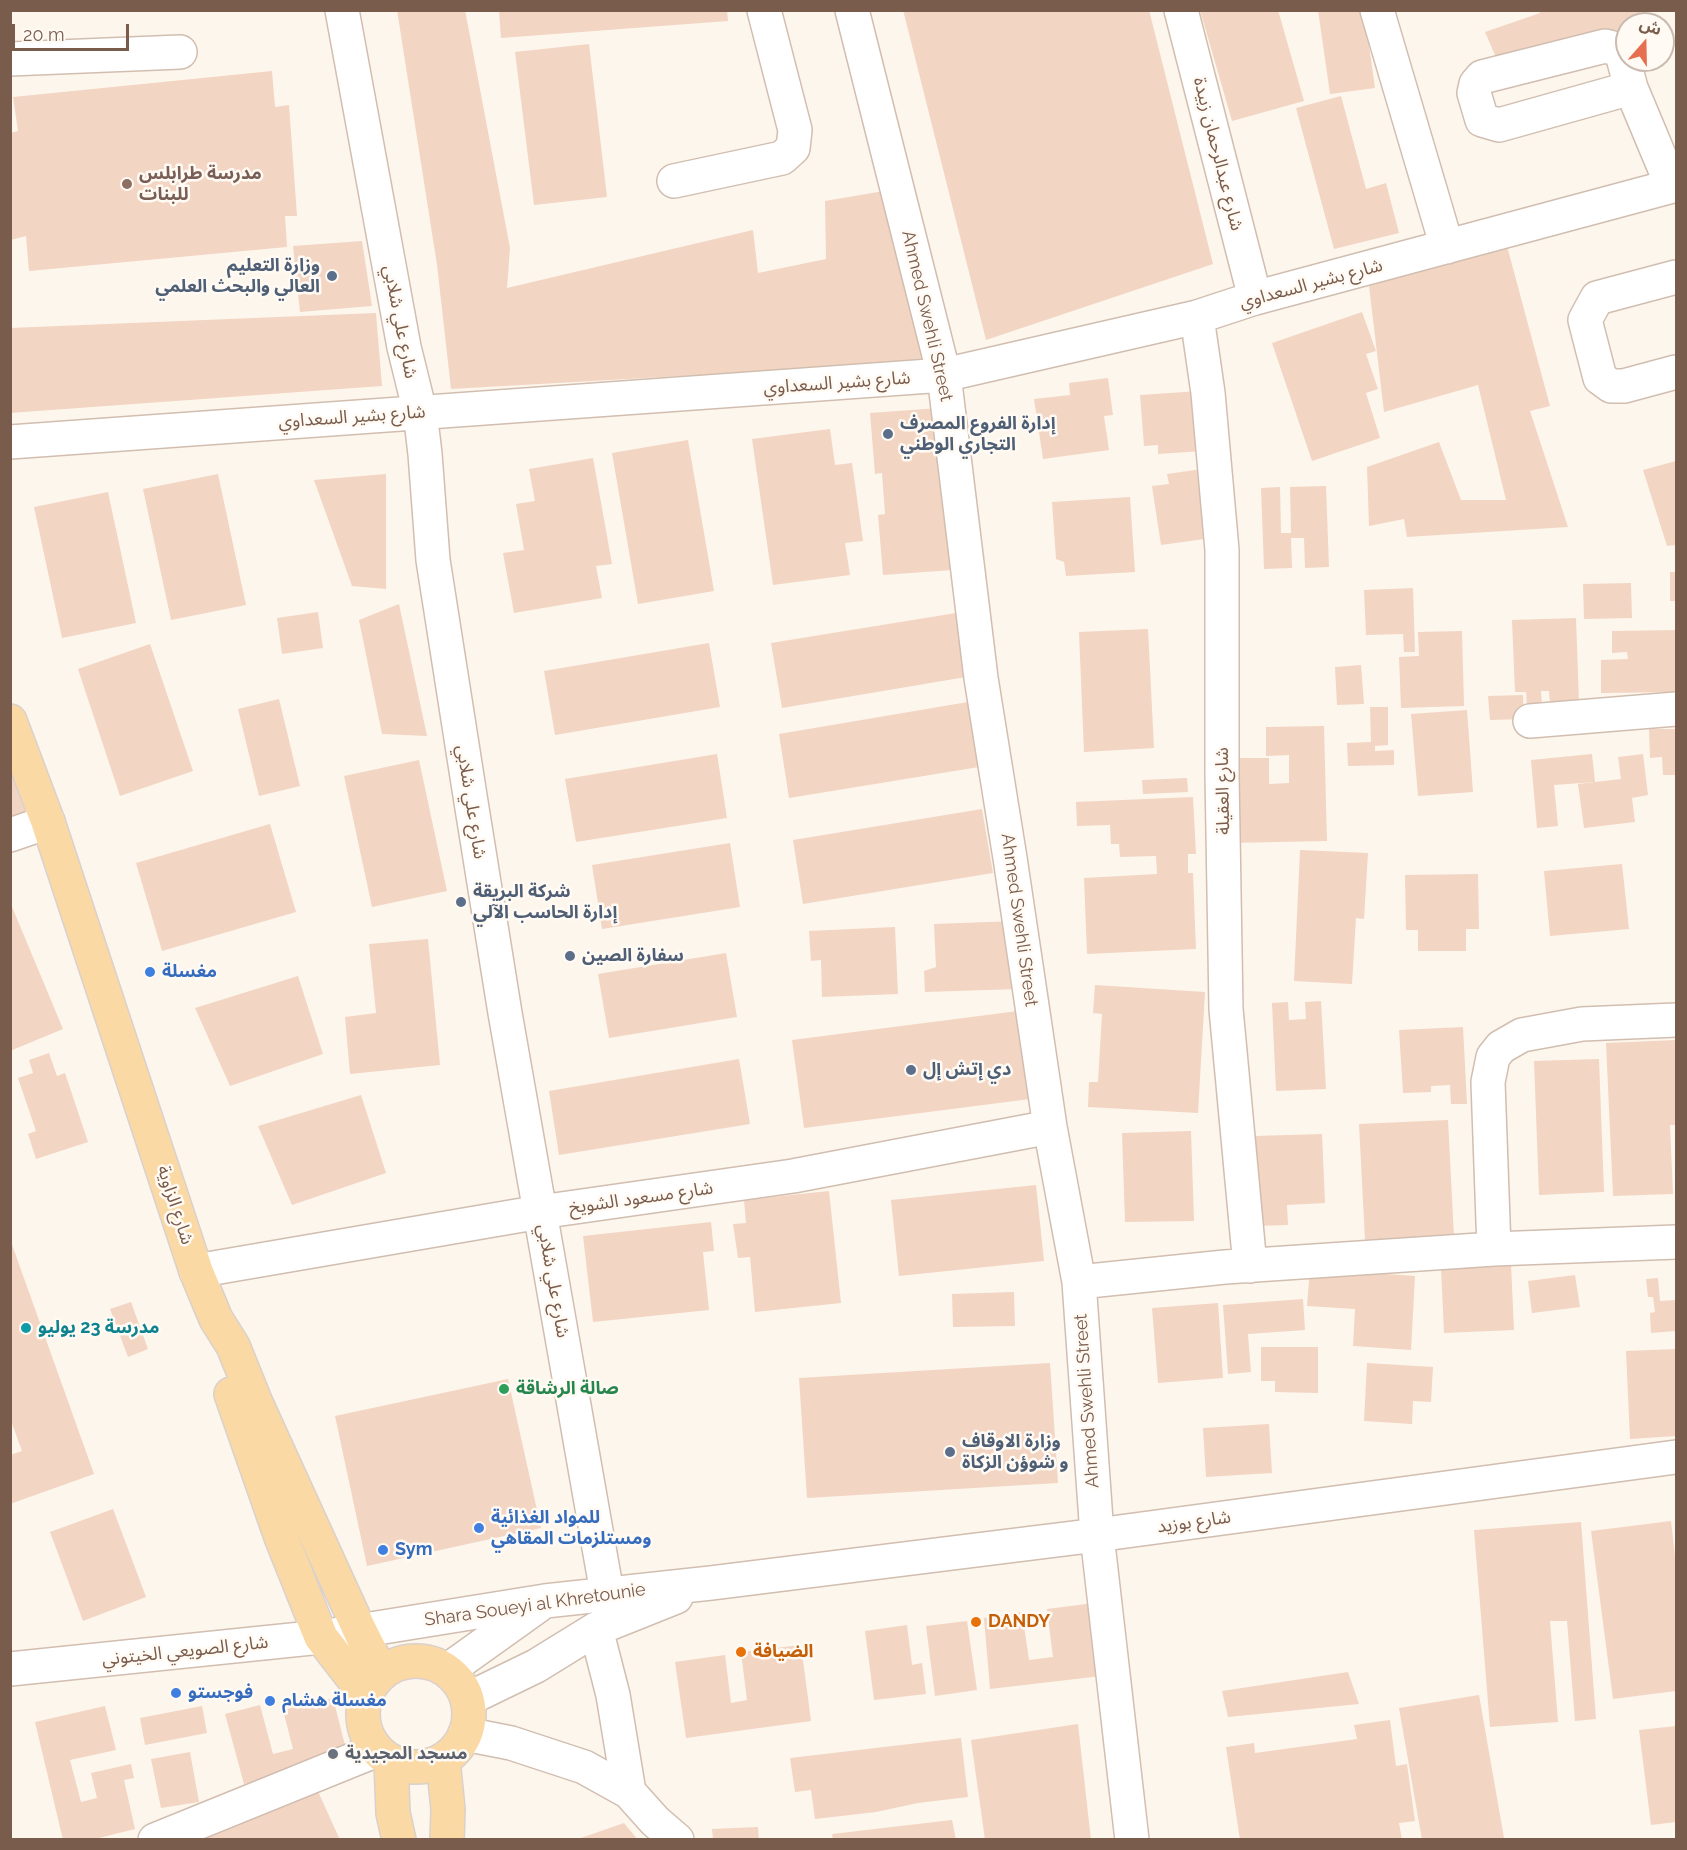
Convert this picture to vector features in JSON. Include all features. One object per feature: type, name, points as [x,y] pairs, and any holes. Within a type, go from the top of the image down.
[{"type":"main road","name":"شارع الزاوية","points":[[10,721],[48,822],[196,1271],[216,1319],[233,1346],[360,1631],[374,1684]]},
{"type":"main road","points":[[216,1319],[220,1353],[234,1403],[281,1537],[321,1637],[374,1684]]},
{"type":"main road","points":[[414,1660],[432,1663],[448,1670],[460,1683],[468,1699],[469,1717],[465,1734],[456,1749],[443,1760],[426,1766],[408,1766],[384,1755],[369,1739],[363,1724],[363,1710],[374,1684],[397,1664],[414,1660]]},
{"type":"main road","points":[[384,1755],[399,1839]]},
{"type":"main road","points":[[443,1760],[448,1809],[447,1839]]},
{"type":"street","name":"شارع علي شلابي","points":[[342,10],[404,347],[420,412],[433,560],[505,1013],[607,1593]]},
{"type":"street","points":[[674,181],[782,158],[793,148],[795,130],[764,10]]},
{"type":"street","name":"Ahmed Swehli Street","points":[[852,10],[944,375],[981,678],[1050,1127],[1079,1282],[1096,1535],[1132,1839]]},
{"type":"street","name":"شارع عبدالرحمان زبيدة","points":[[1181,10],[1255,298]]},
{"type":"street","points":[[1377,10],[1447,247]]},
{"type":"street","points":[[10,59],[180,52]]},
{"type":"street","points":[[1631,88],[1674,186]]},
{"type":"street","name":"شارع بشير السعداوي","points":[[10,442],[944,375],[1197,317],[1255,298],[1674,186]]},
{"type":"street","points":[[1677,277],[1597,298],[1585,320],[1600,378],[1611,386],[1624,386],[1677,372]]},
{"type":"street","name":"شارع العقيلة","points":[[1197,317],[1208,393],[1222,550],[1222,775],[1226,1009],[1250,1266]]},
{"type":"street","points":[[1530,721],[1677,709]]},
{"type":"street","points":[[10,835],[48,822]]},
{"type":"street","points":[[1494,1249],[1488,1082],[1493,1058],[1497,1052],[1501,1047],[1522,1035],[1582,1023],[1677,1020]]},
{"type":"street","name":"شارع مسعود الشويخ","points":[[196,1271],[540,1212],[793,1176],[1050,1127]]},
{"type":"street","points":[[1079,1282],[1250,1266],[1494,1249],[1677,1242]]},
{"type":"street","name":"شارع بوزيد","points":[[711,1583],[1096,1535],[1677,1457]]},
{"type":"street","points":[[468,1699],[536,1666],[596,1629],[711,1583]]},
{"type":"street","name":"Shara Soueyi al Khretounie","points":[[360,1631],[545,1600],[711,1583]]},
{"type":"street","points":[[448,1670],[545,1600]]},
{"type":"street","points":[[596,1629],[613,1695],[629,1792]]},
{"type":"street","name":"شارع الصويعي الخيتوني","points":[[10,1669],[360,1631]]},
{"type":"street","points":[[465,1734],[511,1743],[584,1767],[629,1792],[655,1821],[677,1839]]},
{"type":"street","points":[[155,1839],[384,1755]]},
{"type":"building","points":[[397,10],[465,10],[510,248],[507,288],[753,230],[758,273],[826,259],[825,201],[884,191],[929,362],[451,389],[437,265]]},
{"type":"building","points":[[499,10],[727,10],[728,21],[501,38]]},
{"type":"building","points":[[903,10],[1149,10],[1213,264],[986,340]]},
{"type":"building","points":[[1200,10],[1278,10],[1304,101],[1232,121]]},
{"type":"building","points":[[1318,10],[1364,10],[1375,88],[1330,94]]},
{"type":"building","points":[[1539,10],[1646,10],[1647,12],[1615,12],[1615,31],[1501,69],[1485,32],[1540,13]]},
{"type":"building","points":[[589,44],[607,197],[534,205],[515,52]]},
{"type":"building","points":[[272,71],[275,107],[289,105],[297,216],[285,216],[287,247],[29,271],[26,236],[11,240],[10,233],[10,133],[18,131],[13,97]]},
{"type":"building","points":[[1341,96],[1366,189],[1386,183],[1399,233],[1334,249],[1296,108]]},
{"type":"building","name":"وزارة التعليم العالي والبحث العلمي","points":[[362,241],[372,306],[300,312],[293,246]]},
{"type":"building","points":[[1507,246],[1550,406],[1530,411],[1568,527],[1407,537],[1404,519],[1369,526],[1367,467],[1439,442],[1461,500],[1506,500],[1478,385],[1384,412],[1369,286]]},
{"type":"building","points":[[1362,312],[1376,351],[1366,354],[1378,389],[1366,393],[1380,438],[1312,461],[1272,343]]},
{"type":"building","points":[[376,313],[382,386],[10,413],[10,328]]},
{"type":"building","points":[[1108,378],[1113,415],[1104,416],[1109,450],[1043,459],[1034,399],[1070,395],[1069,383]]},
{"type":"building","points":[[1199,391],[1203,451],[1158,454],[1158,445],[1144,446],[1140,395]]},
{"type":"building","points":[[939,408],[952,570],[883,575],[878,515],[885,514],[882,473],[875,474],[870,413]]},
{"type":"building","points":[[830,429],[835,465],[852,463],[863,541],[845,543],[850,575],[773,585],[752,439]]},
{"type":"building","points":[[688,440],[714,591],[638,604],[612,453]]},
{"type":"building","points":[[593,458],[612,564],[596,566],[602,598],[514,613],[503,553],[524,550],[516,504],[535,501],[529,469]]},
{"type":"building","points":[[1676,461],[1676,545],[1667,546],[1643,470]]},
{"type":"building","points":[[1202,469],[1212,538],[1161,545],[1152,486],[1169,484],[1167,474]]},
{"type":"building","points":[[218,474],[246,605],[171,620],[143,489]]},
{"type":"building","points":[[386,474],[386,589],[352,586],[314,480]]},
{"type":"building","points":[[1326,486],[1329,567],[1305,568],[1304,538],[1291,538],[1292,568],[1264,569],[1261,488],[1280,487],[1281,533],[1291,533],[1290,487]]},
{"type":"building","points":[[108,492],[136,623],[62,638],[34,507]]},
{"type":"building","points":[[1130,497],[1135,572],[1066,576],[1064,562],[1056,559],[1052,502]]},
{"type":"building","points":[[1670,572],[1676,572],[1676,601],[1670,601]]},
{"type":"building","points":[[1631,583],[1632,618],[1584,619],[1583,584]]},
{"type":"building","points":[[1413,588],[1415,652],[1404,652],[1403,634],[1366,635],[1364,590]]},
{"type":"building","points":[[399,604],[427,736],[382,734],[359,620]]},
{"type":"building","points":[[318,612],[323,648],[282,654],[277,618]]},
{"type":"building","points":[[962,612],[972,676],[782,708],[771,643]]},
{"type":"building","points":[[1576,618],[1579,703],[1550,704],[1549,691],[1541,691],[1542,706],[1527,706],[1526,692],[1515,692],[1512,620]]},
{"type":"building","points":[[1148,629],[1154,748],[1084,752],[1079,632]]},
{"type":"building","points":[[1676,630],[1676,692],[1601,693],[1601,660],[1628,659],[1627,652],[1612,653],[1612,631]]},
{"type":"building","points":[[1462,631],[1464,706],[1401,708],[1399,657],[1419,656],[1418,632]]},
{"type":"building","points":[[709,643],[720,707],[555,735],[544,671]]},
{"type":"building","points":[[150,644],[193,771],[120,796],[78,669]]},
{"type":"building","points":[[1361,665],[1364,704],[1337,705],[1335,667]]},
{"type":"building","points":[[1523,695],[1524,719],[1490,720],[1488,696]]},
{"type":"building","points":[[279,699],[300,786],[259,796],[238,709]]},
{"type":"building","points":[[968,702],[979,767],[789,798],[779,734]]},
{"type":"building","points":[[1370,707],[1388,707],[1388,745],[1375,746],[1375,751],[1394,750],[1394,765],[1348,766],[1347,743],[1371,742]]},
{"type":"building","points":[[1467,710],[1473,792],[1418,796],[1411,714]]},
{"type":"building","points":[[1324,726],[1327,841],[1228,843],[1226,758],[1269,758],[1269,784],[1289,783],[1289,755],[1266,756],[1266,727]]},
{"type":"building","points":[[1649,729],[1676,729],[1676,775],[1663,775],[1662,757],[1650,758]]},
{"type":"building","points":[[717,754],[727,818],[576,842],[565,779]]},
{"type":"building","points":[[1592,754],[1595,782],[1554,785],[1558,826],[1537,828],[1531,760]]},
{"type":"building","points":[[1643,754],[1648,795],[1632,798],[1635,822],[1584,828],[1578,784],[1621,779],[1618,757]]},
{"type":"building","points":[[419,760],[447,891],[372,907],[344,776]]},
{"type":"building","points":[[10,770],[28,816],[10,822]]},
{"type":"building","points":[[1187,778],[1188,792],[1143,794],[1142,780]]},
{"type":"building","points":[[1193,797],[1196,854],[1188,854],[1188,873],[1193,873],[1196,949],[1087,954],[1084,878],[1157,874],[1156,856],[1120,857],[1119,844],[1111,844],[1110,825],[1077,826],[1076,802]]},
{"type":"building","points":[[982,809],[993,873],[803,904],[793,840]]},
{"type":"building","points":[[270,824],[296,912],[162,951],[136,863]]},
{"type":"building","points":[[730,843],[740,907],[602,929],[592,865]]},
{"type":"building","points":[[1300,850],[1368,853],[1364,919],[1356,918],[1352,984],[1294,981]]},
{"type":"building","points":[[1622,864],[1629,929],[1550,936],[1544,871]]},
{"type":"building","points":[[1478,874],[1479,929],[1466,929],[1466,951],[1418,951],[1418,930],[1406,930],[1405,875]]},
{"type":"building","points":[[10,902],[63,1029],[10,1051]]},
{"type":"building","points":[[1016,921],[1018,989],[925,992],[924,971],[936,967],[934,924]]},
{"type":"building","points":[[895,927],[898,994],[822,997],[821,960],[811,961],[809,931]]},
{"type":"building","points":[[428,939],[440,1065],[350,1074],[345,1017],[376,1013],[369,944]]},
{"type":"building","points":[[726,953],[737,1017],[609,1038],[598,974]]},
{"type":"building","points":[[298,976],[323,1054],[230,1086],[195,1008]]},
{"type":"building","points":[[1095,985],[1205,992],[1198,1113],[1088,1107],[1089,1082],[1098,1082],[1102,1014],[1093,1013]]},
{"type":"building","points":[[1321,1001],[1326,1089],[1276,1091],[1272,1003],[1288,1002],[1289,1020],[1306,1019],[1305,1002]]},
{"type":"building","name":"دي إتش إل","points":[[1018,1011],[1030,1099],[804,1128],[792,1040]]},
{"type":"building","points":[[1463,1027],[1467,1104],[1451,1104],[1450,1085],[1431,1086],[1431,1092],[1403,1093],[1399,1030]]},
{"type":"building","points":[[1676,1040],[1676,1125],[1670,1125],[1673,1194],[1613,1196],[1606,1043]]},
{"type":"building","points":[[49,1053],[57,1076],[65,1073],[88,1142],[36,1159],[28,1134],[36,1131],[18,1078],[33,1073],[29,1060]]},
{"type":"building","points":[[739,1059],[750,1124],[559,1155],[549,1091]]},
{"type":"building","points":[[1599,1059],[1604,1192],[1539,1195],[1534,1061]]},
{"type":"building","points":[[361,1095],[386,1173],[292,1205],[258,1126]]},
{"type":"building","points":[[1448,1120],[1454,1237],[1365,1240],[1359,1124]]},
{"type":"building","points":[[1191,1131],[1194,1221],[1125,1222],[1122,1133]]},
{"type":"building","points":[[1322,1134],[1325,1203],[1287,1205],[1288,1225],[1258,1226],[1255,1136]]},
{"type":"building","points":[[1036,1185],[1044,1261],[899,1276],[891,1200]]},
{"type":"building","points":[[829,1191],[841,1303],[755,1312],[750,1257],[738,1258],[733,1224],[746,1223],[744,1200]]},
{"type":"building","points":[[711,1222],[714,1251],[703,1252],[709,1310],[593,1322],[583,1236]]},
{"type":"building","name":"مدرسة 23 يوليو","points":[[10,1239],[94,1474],[10,1504],[10,1455],[22,1451],[10,1418]]},
{"type":"building","points":[[1511,1264],[1514,1330],[1444,1333],[1441,1268]]},
{"type":"building","points":[[1310,1269],[1415,1276],[1411,1350],[1353,1346],[1355,1309],[1307,1306]]},
{"type":"building","points":[[1575,1275],[1580,1307],[1532,1313],[1528,1281]]},
{"type":"building","points":[[1658,1278],[1660,1301],[1676,1300],[1676,1331],[1651,1333],[1650,1313],[1655,1312],[1653,1297],[1648,1297],[1646,1279]]},
{"type":"building","points":[[1014,1292],[1015,1326],[953,1327],[952,1294]]},
{"type":"building","points":[[1303,1299],[1305,1330],[1248,1334],[1251,1372],[1228,1374],[1223,1305]]},
{"type":"building","points":[[131,1302],[148,1349],[128,1357],[110,1309]]},
{"type":"building","points":[[1218,1303],[1223,1378],[1158,1383],[1152,1308]]},
{"type":"building","points":[[1261,1347],[1318,1347],[1318,1393],[1275,1392],[1275,1381],[1261,1381]]},
{"type":"building","points":[[1676,1349],[1676,1436],[1630,1439],[1626,1351]]},
{"type":"building","points":[[1050,1363],[1058,1483],[807,1498],[799,1378]]},
{"type":"building","points":[[1367,1363],[1433,1367],[1431,1402],[1413,1401],[1412,1424],[1364,1421]]},
{"type":"building","points":[[508,1379],[541,1528],[367,1566],[335,1416]]},
{"type":"building","points":[[1269,1424],[1272,1473],[1206,1477],[1203,1428]]},
{"type":"building","points":[[113,1509],[146,1597],[83,1621],[50,1532]]},
{"type":"building","points":[[1671,1521],[1676,1565],[1676,1691],[1613,1699],[1591,1531]]},
{"type":"building","points":[[1581,1522],[1596,1719],[1575,1721],[1567,1621],[1550,1621],[1558,1722],[1490,1727],[1474,1530]]},
{"type":"building","points":[[1102,1602],[1110,1675],[990,1689],[984,1618],[1022,1612],[1029,1660],[1053,1657],[1047,1609]]},
{"type":"building","points":[[967,1621],[977,1690],[935,1696],[926,1626]]},
{"type":"building","points":[[907,1625],[912,1665],[922,1663],[926,1694],[874,1700],[865,1631]]},
{"type":"building","points":[[801,1645],[811,1721],[686,1738],[675,1662],[725,1655],[731,1703],[747,1700],[741,1652]]},
{"type":"building","points":[[1348,1672],[1359,1704],[1228,1717],[1222,1691]]},
{"type":"building","points":[[1479,1695],[1504,1838],[1422,1840],[1399,1708]]},
{"type":"building","points":[[333,1698],[348,1757],[244,1784],[225,1714],[260,1705],[273,1754],[293,1749],[283,1710]]},
{"type":"building","points":[[105,1706],[116,1750],[70,1760],[81,1802],[97,1798],[91,1773],[131,1764],[134,1778],[124,1780],[135,1829],[91,1840],[63,1840],[35,1722]]},
{"type":"building","points":[[202,1706],[207,1733],[145,1745],[140,1718]]},
{"type":"building","points":[[1390,1720],[1396,1766],[1407,1764],[1415,1821],[1399,1823],[1402,1840],[1240,1840],[1226,1747],[1254,1743],[1255,1753],[1357,1739],[1354,1725]]},
{"type":"building","points":[[1078,1724],[1091,1840],[985,1840],[971,1740]]},
{"type":"building","points":[[1676,1726],[1676,1822],[1651,1825],[1639,1730]]},
{"type":"building","points":[[961,1738],[968,1797],[815,1819],[811,1790],[795,1792],[790,1758]]},
{"type":"building","points":[[190,1752],[199,1802],[161,1808],[151,1759]]},
{"type":"building","points":[[316,1787],[340,1840],[200,1840]]},
{"type":"building","points":[[952,1820],[956,1840],[833,1840],[832,1834]]},
{"type":"building","points":[[624,1823],[638,1840],[578,1840],[578,1839]]},
{"type":"building","points":[[758,1827],[759,1840],[713,1840],[712,1829]]},
{"type":"place","name":"مدرسة طرابلس للبنات","points":[[127,184]]},
{"type":"place","name":"وزارة التعليم العالي والبحث العلمي","points":[[332,276]]},
{"type":"place","name":"إدارة الفروع المصرف التجاري الوطني","points":[[888,434]]},
{"type":"place","name":"شركة البريقة إدارة الحاسب الآلي","points":[[461,902]]},
{"type":"place","name":"سفارة الصين","points":[[570,956]]},
{"type":"place","name":"مغسلة","points":[[150,972]]},
{"type":"place","name":"دي إتش إل","points":[[911,1070]]},
{"type":"place","name":"مدرسة 23 يوليو","points":[[26,1328]]},
{"type":"place","name":"صالة الرشاقة","points":[[504,1389]]},
{"type":"place","name":"وزارة الاوقاف و شوؤن الزكاة","points":[[950,1452]]},
{"type":"place","name":"للمواد الغذائية ومستلزمات المقاهي","points":[[479,1528]]},
{"type":"place","name":"Sym","points":[[383,1550]]},
{"type":"place","name":"DANDY","points":[[976,1622]]},
{"type":"place","name":"الضيافة","points":[[741,1652]]},
{"type":"place","name":"فوجستو","points":[[176,1693]]},
{"type":"place","name":"مغسلة هشام","points":[[270,1701]]},
{"type":"place","name":"مسجد المجيدية","points":[[333,1754]]}]
